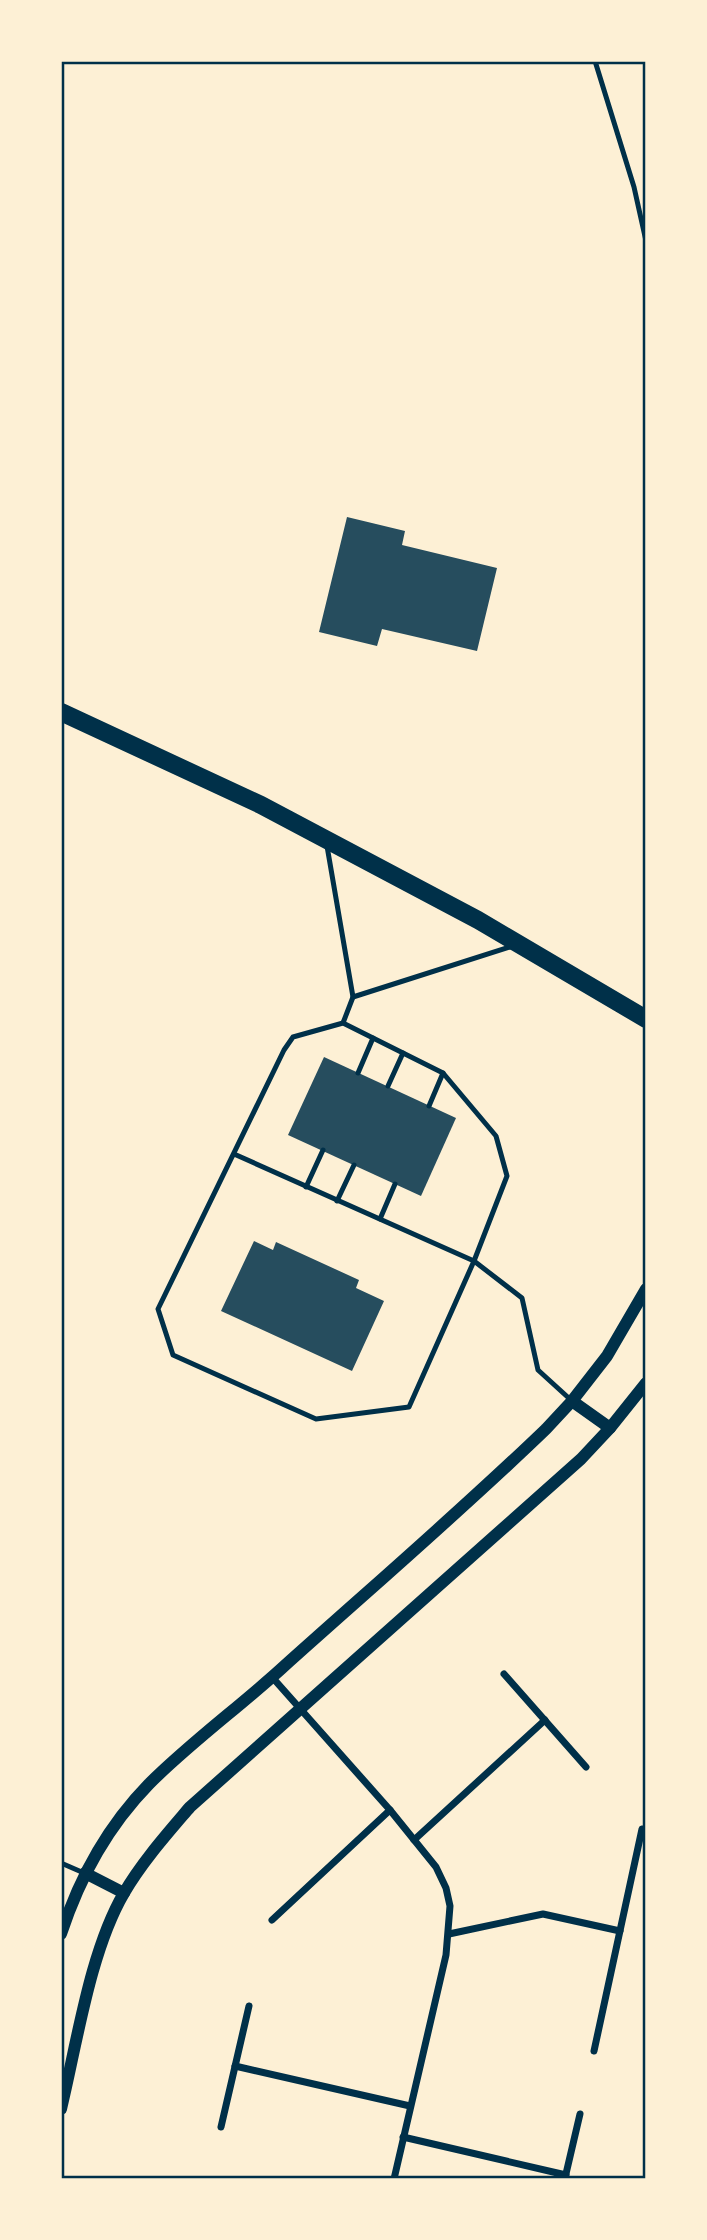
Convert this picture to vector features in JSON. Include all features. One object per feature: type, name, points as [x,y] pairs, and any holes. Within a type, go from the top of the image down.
[{"type":"main road","points":[[61,712],[261,805],[326,839],[518,944],[646,1019]]},
{"type":"street","points":[[61,1934],[85,1873],[114,1827],[148,1786],[523,1451],[572,1401],[607,1356],[646,1289]]},
{"type":"street","points":[[61,2109],[103,1939],[124,1893],[161,1842],[190,1807],[548,1488],[610,1428],[646,1383]]},
{"type":"street","points":[[572,1401],[610,1428]]},
{"type":"street","points":[[504,1674],[586,1767]]},
{"type":"street","points":[[272,1677],[390,1810],[436,1867],[446,1888],[450,1906],[449,1934],[394,2179]]},
{"type":"street","points":[[414,1840],[545,1720]]},
{"type":"street","points":[[272,1920],[390,1810]]},
{"type":"street","points":[[594,2051],[642,1829]]},
{"type":"street","points":[[85,1873],[124,1893]]},
{"type":"street","points":[[449,1934],[543,1914],[620,1931]]},
{"type":"street","points":[[221,2127],[249,2006]]},
{"type":"street","points":[[235,2066],[411,2106]]},
{"type":"street","points":[[403,2137],[566,2177],[580,2114]]},
{"type":"lane","points":[[595,61],[644,222],[646,241]]},
{"type":"lane","points":[[326,839],[353,997],[342,1023]]},
{"type":"lane","points":[[353,997],[518,944]]},
{"type":"lane","points":[[342,1023],[373,1038],[443,1073],[496,1136],[507,1175],[474,1261],[409,1407],[316,1419],[173,1355],[158,1309],[284,1050],[293,1037],[342,1023]]},
{"type":"lane","points":[[358,1073],[373,1038]]},
{"type":"lane","points":[[388,1086],[403,1053]]},
{"type":"lane","points":[[429,1106],[443,1073]]},
{"type":"lane","points":[[306,1186],[323,1150]]},
{"type":"lane","points":[[234,1154],[474,1261],[522,1298],[538,1370],[572,1401]]},
{"type":"lane","points":[[337,1201],[354,1165]]},
{"type":"lane","points":[[380,1219],[395,1184]]},
{"type":"lane","points":[[61,1863],[85,1873]]},
{"type":"building","points":[[347,517],[405,531],[402,545],[497,568],[477,651],[382,629],[377,646],[319,632]]},
{"type":"building","points":[[324,1057],[456,1118],[421,1196],[288,1135]]},
{"type":"building","points":[[254,1241],[273,1250],[276,1242],[359,1280],[356,1288],[384,1301],[352,1371],[221,1311]]}]
